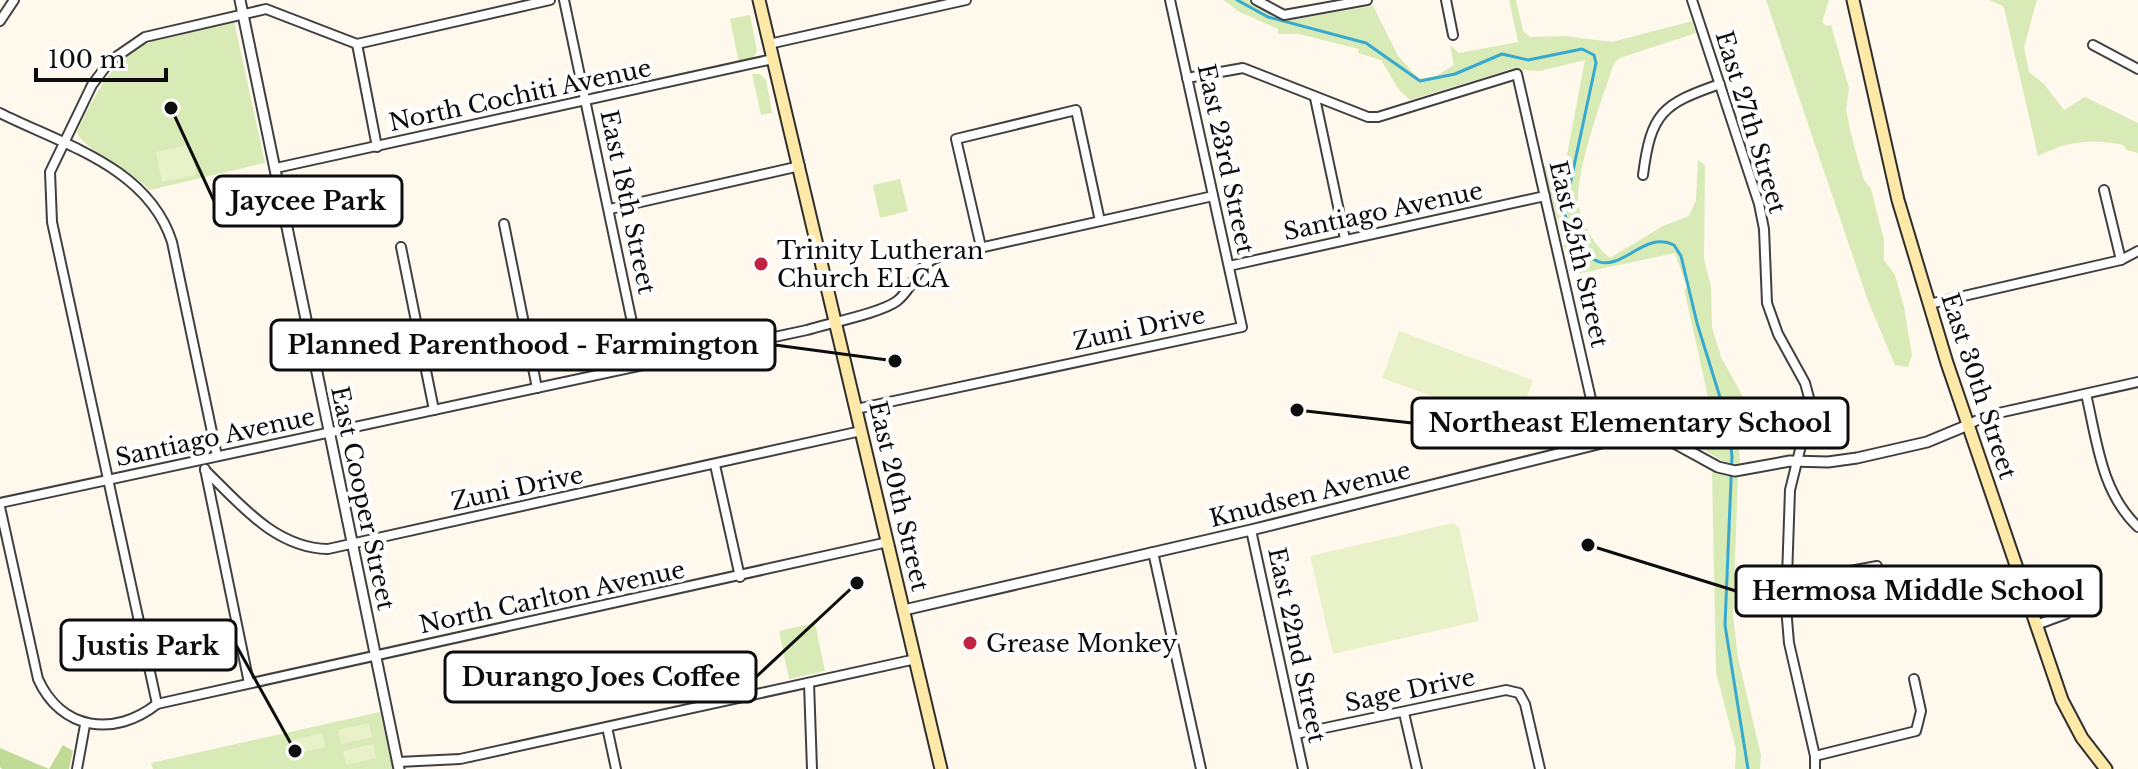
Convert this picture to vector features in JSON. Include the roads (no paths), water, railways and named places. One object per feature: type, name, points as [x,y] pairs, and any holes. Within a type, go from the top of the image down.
[{"type":"main road","name":"East 20th Street","points":[[759,0],[941,769]]},
{"type":"main road","name":"East 30th Street","points":[[1853,0],[1891,173],[1968,425],[2068,713],[2101,766]]},
{"type":"street","points":[[0,21],[14,0]]},
{"type":"street","name":"East Cooper Street","points":[[240,0],[398,766]]},
{"type":"street","points":[[157,704],[52,222],[50,172],[92,85],[126,47],[160,32],[243,12],[266,9],[357,44],[550,0]]},
{"type":"street","name":"East 18th Street","points":[[564,0],[641,365]]},
{"type":"street","points":[[769,44],[966,0]]},
{"type":"street","name":"East 23rd Street","points":[[1170,0],[1242,327]]},
{"type":"street","points":[[1256,0],[1284,15],[1367,0]]},
{"type":"street","points":[[1446,0],[1453,35]]},
{"type":"street","name":"East 27th Street","points":[[1692,0],[1759,204],[1764,229],[1767,303],[1778,334],[1805,383],[1811,405],[1788,504],[1786,583],[1789,643],[1815,756],[1815,769]]},
{"type":"street","points":[[357,44],[377,147]]},
{"type":"street","points":[[2093,45],[2138,69]]},
{"type":"street","name":"North Cochiti Avenue","points":[[276,168],[773,59]]},
{"type":"street","points":[[1187,78],[1243,68],[1315,98],[1345,239]]},
{"type":"street","name":"East 25th Street","points":[[1315,98],[1368,117],[1378,117],[1517,74],[1601,443]]},
{"type":"street","points":[[1643,175],[1653,124],[1665,108],[1682,97],[1720,84]]},
{"type":"street","points":[[981,247],[956,139],[1076,110],[1100,221]]},
{"type":"street","points":[[0,113],[132,181],[163,220],[172,242],[217,456]]},
{"type":"street","points":[[610,209],[800,166]]},
{"type":"street","points":[[2104,190],[2121,260]]},
{"type":"street","name":"Santiago Avenue","points":[[0,505],[836,321],[897,301],[922,266],[932,259],[1213,196]]},
{"type":"street","name":"Santiago Avenue","points":[[1229,266],[1545,196]]},
{"type":"street","points":[[504,224],[537,388]]},
{"type":"street","points":[[401,247],[434,410]]},
{"type":"street","points":[[1929,304],[2121,260],[2138,251]]},
{"type":"street","name":"Zuni Drive","points":[[856,409],[1242,327]]},
{"type":"street","name":"Knudsen Avenue","points":[[904,610],[1251,530],[1635,435],[1656,436],[1679,443],[1730,471],[1798,461],[1834,462],[1927,442],[1985,416],[2138,382]]},
{"type":"street","points":[[2086,394],[2106,480],[2118,503],[2138,527]]},
{"type":"street","name":"Zuni Drive","points":[[205,470],[257,519],[295,544],[328,549],[861,431]]},
{"type":"street","points":[[203,460],[249,683]]},
{"type":"street","points":[[715,465],[740,577]]},
{"type":"street","points":[[0,505],[38,679],[46,696],[59,710],[85,725],[77,769]]},
{"type":"street","name":"East 22nd Street","points":[[1251,530],[1303,769]]},
{"type":"street","name":"North Carlton Avenue","points":[[85,725],[124,723],[157,704],[888,542]]},
{"type":"street","points":[[1153,552],[1201,769]]},
{"type":"street","points":[[1786,583],[1877,566]]},
{"type":"street","points":[[2036,625],[2066,614]]},
{"type":"street","points":[[398,766],[460,759],[916,659]]},
{"type":"street","points":[[1815,756],[1916,731],[1921,711],[1914,679]]},
{"type":"street","points":[[809,683],[812,769]]},
{"type":"street","name":"Sage Drive","points":[[1296,734],[1506,690],[1519,693],[1525,704],[1540,769]]},
{"type":"street","points":[[1404,713],[1417,769]]},
{"type":"street","points":[[607,727],[616,769]]},
{"type":"waterway","points":[[1237,0],[1268,17],[1366,43],[1420,81],[1455,74],[1502,54],[1528,60],[1582,49],[1594,55],[1596,63],[1564,213],[1579,243],[1592,258],[1606,263],[1619,260],[1659,242],[1674,245],[1681,256],[1697,323],[1728,423],[1732,456],[1725,625],[1748,769]]},
{"type":"place","name":"Jaycee Park","points":[[171,108]]},
{"type":"place","name":"Trinity Lutheran Church ELCA","points":[[761,264]]},
{"type":"place","name":"Planned Parenthood - Farmington","points":[[895,361]]},
{"type":"place","name":"Northeast Elementary School","points":[[1297,410]]},
{"type":"place","name":"Hermosa Middle School","points":[[1588,545]]},
{"type":"place","name":"Durango Joes Coffee","points":[[857,583]]},
{"type":"place","name":"Grease Monkey","points":[[970,643]]},
{"type":"place","name":"Justis Park","points":[[295,751]]}]
